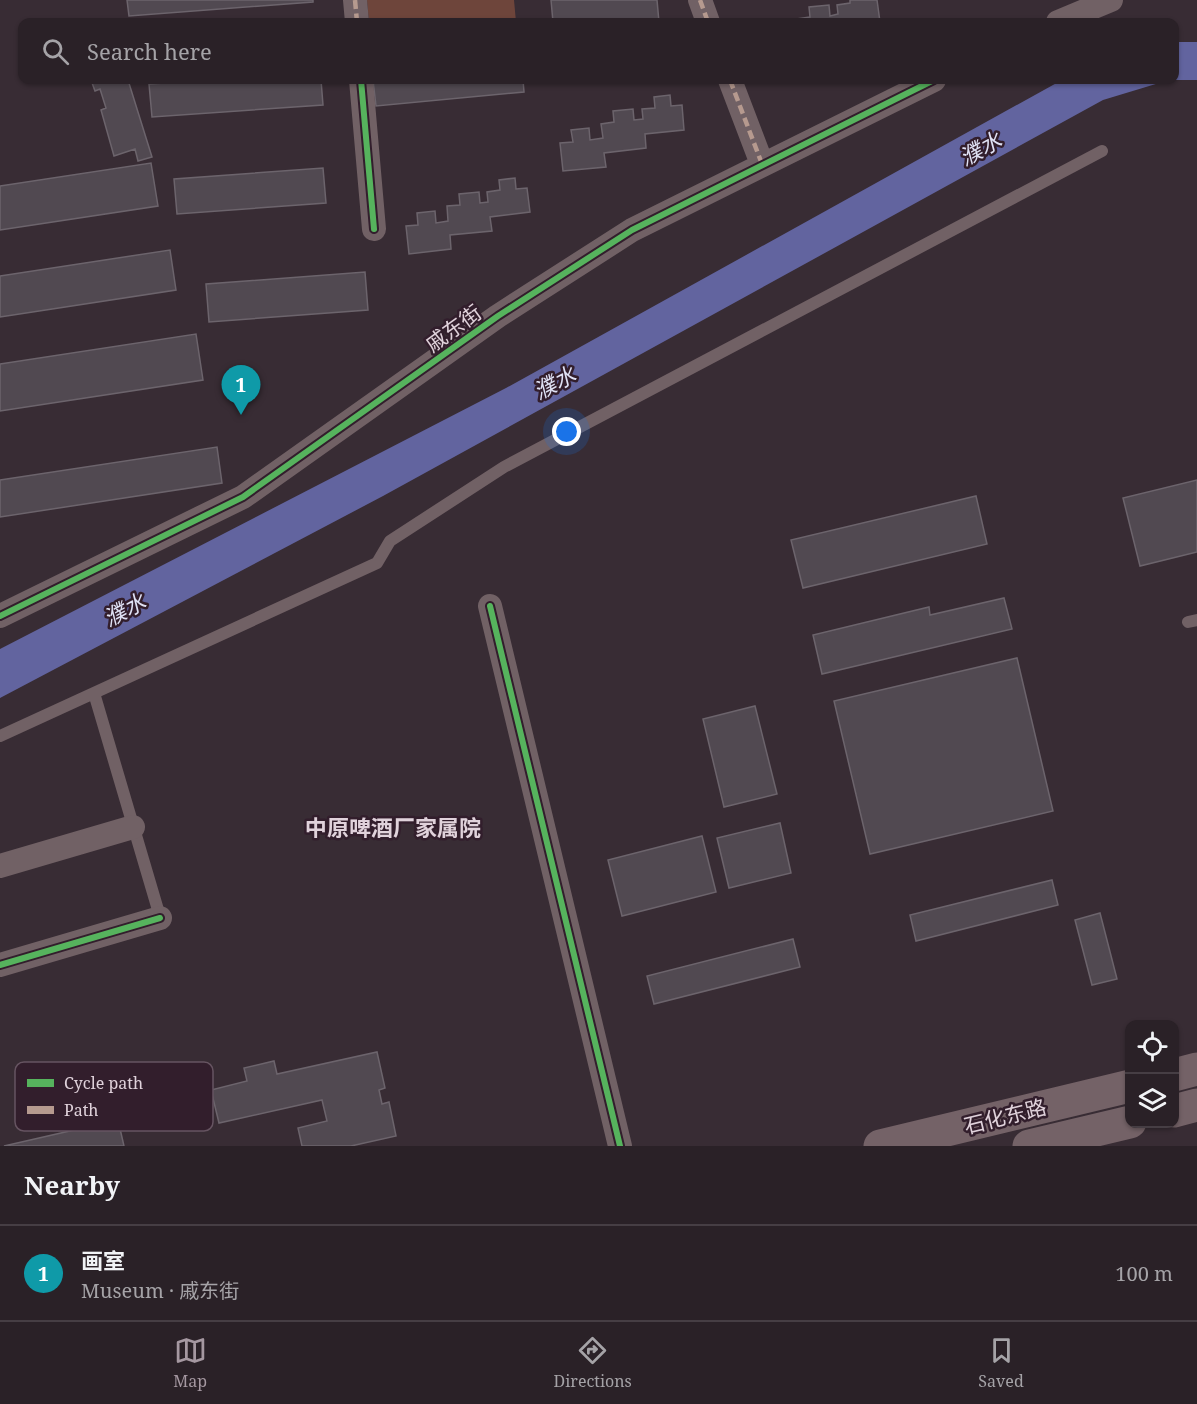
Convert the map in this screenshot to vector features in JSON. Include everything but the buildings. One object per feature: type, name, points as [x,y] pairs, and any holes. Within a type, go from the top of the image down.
[{"type":"main road","points":[[1178,1074],[1197,1069]]},
{"type":"main road","name":"石化东路","points":[[880,1146],[1125,1087]]},
{"type":"main road","points":[[1179,1110],[1197,1105]]},
{"type":"main road","name":"石化东路","points":[[1029,1146],[1125,1123]]},
{"type":"street","points":[[355,0],[357,18]]},
{"type":"street","points":[[700,0],[707,18]]},
{"type":"street","points":[[1068,18],[1112,0]]},
{"type":"street","points":[[362,84],[374,229]]},
{"type":"street","points":[[732,84],[762,164]]},
{"type":"street","name":"戚东街","points":[[0,616],[243,497],[498,316],[623,236],[762,164],[926,84]]},
{"type":"street","points":[[490,606],[620,1146]]},
{"type":"street","points":[[0,866],[134,826]]},
{"type":"street","points":[[0,965],[162,922]]},
{"type":"lane","points":[[0,736],[377,563],[390,541],[504,467],[1102,151]]},
{"type":"lane","points":[[94,693],[162,922]]},
{"type":"shaded area","points":[[367,0],[514,0],[516,18],[369,18]]},
{"type":"water","points":[[1179,42],[1197,42],[1197,80],[1179,80]]},
{"type":"water","name":"濮水","points":[[1055,84],[1156,84],[1103,100],[383,496],[0,698],[0,649],[506,388]]},
{"type":"marked path","points":[[355,0],[357,18]]},
{"type":"marked path","points":[[700,0],[707,18]]},
{"type":"marked path","points":[[732,84],[762,164]]},
{"type":"cycle path","points":[[361,84],[374,229]]},
{"type":"cycle path","points":[[0,616],[243,497],[498,316],[632,230],[926,84]]},
{"type":"cycle path","points":[[490,606],[620,1146]]},
{"type":"cycle path","points":[[0,965],[160,918]]},
{"type":"place","name":"画室","points":[[241,415]]},
{"type":"district","name":"中原啤酒厂家属院","points":[[393,827]]}]
